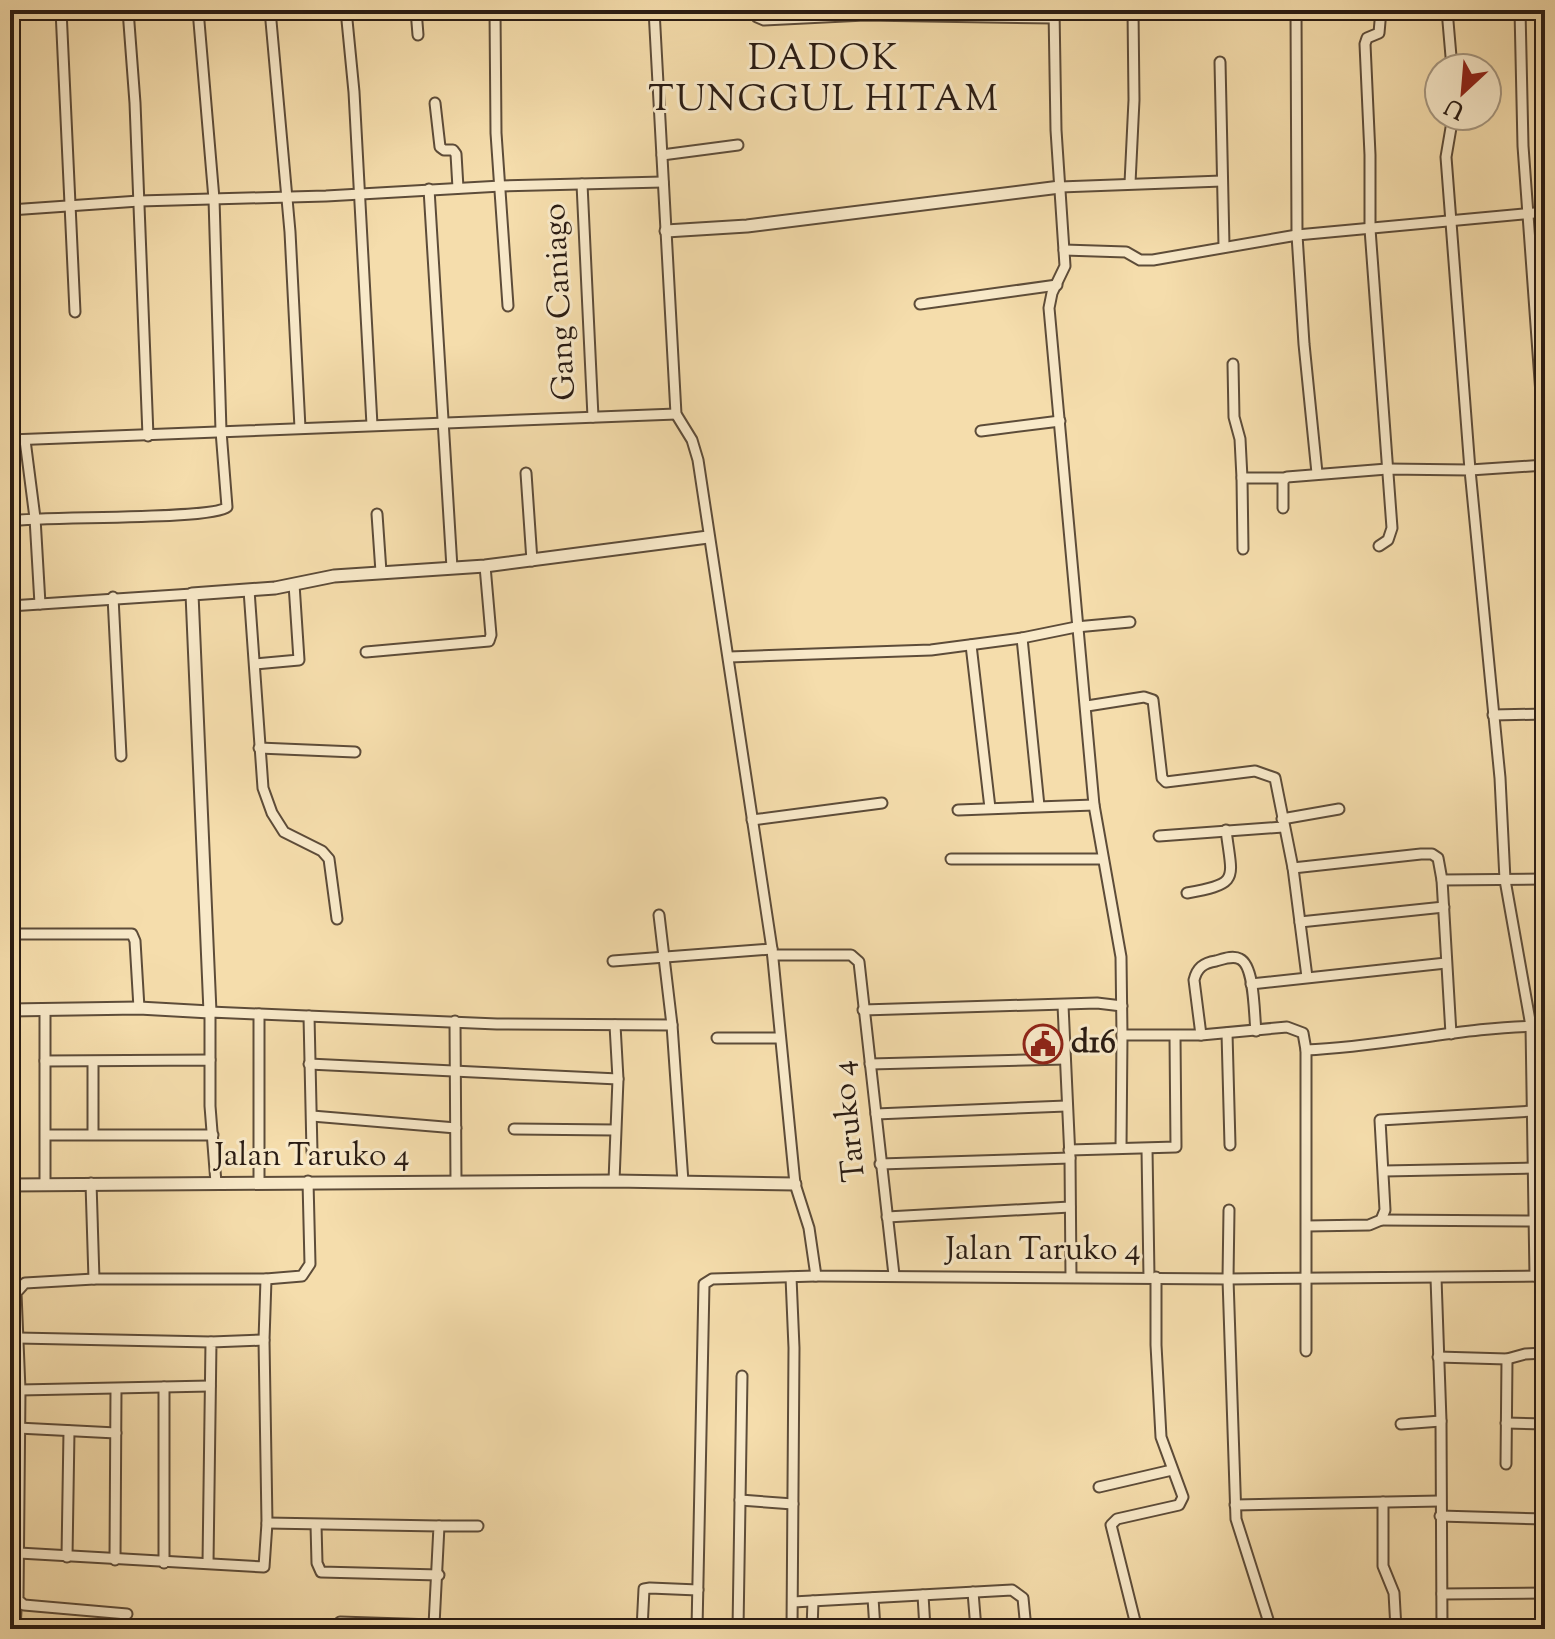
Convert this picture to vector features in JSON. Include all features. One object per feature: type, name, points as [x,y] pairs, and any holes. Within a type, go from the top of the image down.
[{"type":"street","points":[[61,10],[75,312]]},
{"type":"street","points":[[128,10],[148,436]]},
{"type":"street","points":[[10,521],[172,516],[225,510],[228,501],[221,431],[214,199],[198,10]]},
{"type":"street","points":[[270,10],[290,232],[300,428]]},
{"type":"street","points":[[346,10],[354,92],[372,425]]},
{"type":"street","points":[[416,10],[418,35]]},
{"type":"street","points":[[495,10],[496,133],[508,306]]},
{"type":"street","points":[[654,10],[676,414],[692,440],[698,460],[772,952],[795,1184],[809,1228],[816,1276]]},
{"type":"street","points":[[753,10],[757,17],[764,20],[865,15],[1054,14],[1064,272],[1049,308],[1094,805],[1121,957],[1121,1148]]},
{"type":"street","points":[[1130,183],[1134,100],[1133,10]]},
{"type":"street","points":[[1296,10],[1297,235],[1317,473]]},
{"type":"street","points":[[1379,546],[1388,540],[1392,528],[1370,229],[1365,44],[1367,38],[1379,33],[1381,10]]},
{"type":"street","points":[[1447,10],[1451,52]]},
{"type":"street","points":[[1520,10],[1527,214],[1545,449]]},
{"type":"street","points":[[1220,62],[1224,246]]},
{"type":"street","points":[[435,103],[440,147],[456,152],[458,188]]},
{"type":"street","points":[[1450,132],[1446,157],[1449,221],[1500,778],[1505,880],[1531,1026],[1534,1221],[1540,1276]]},
{"type":"street","points":[[662,155],[738,145]]},
{"type":"street","points":[[666,231],[747,226],[1060,187],[1222,181]]},
{"type":"street","points":[[10,210],[139,201],[663,182]]},
{"type":"street","name":"Gang Caniago","points":[[582,184],[593,417]]},
{"type":"street","points":[[429,189],[452,568]]},
{"type":"street","points":[[1064,250],[1126,252],[1140,260],[1153,260],[1297,235],[1545,212]]},
{"type":"street","points":[[920,304],[1057,285]]},
{"type":"street","points":[[1233,364],[1234,417],[1240,439],[1243,549]]},
{"type":"street","points":[[10,440],[676,414]]},
{"type":"street","points":[[981,431],[1060,421]]},
{"type":"street","points":[[25,440],[35,518],[40,604]]},
{"type":"street","points":[[1242,478],[1285,478],[1387,469],[1470,470],[1545,465]]},
{"type":"street","points":[[526,473],[532,561]]},
{"type":"street","points":[[1283,508],[1285,478]]},
{"type":"street","points":[[377,514],[381,572]]},
{"type":"street","points":[[10,606],[249,590],[334,576],[485,566],[708,537]]},
{"type":"street","points":[[366,652],[489,641],[485,566]]},
{"type":"street","points":[[255,664],[299,660],[294,584]]},
{"type":"street","points":[[249,590],[263,788],[278,822],[290,836],[322,851],[329,859],[337,919]]},
{"type":"street","points":[[192,594],[216,1183]]},
{"type":"street","points":[[113,597],[121,756]]},
{"type":"street","points":[[729,657],[918,651],[1130,622]]},
{"type":"street","points":[[1022,638],[1039,806]]},
{"type":"street","points":[[971,645],[990,808]]},
{"type":"street","points":[[1087,706],[1149,698],[1156,704],[1164,781],[1168,783],[1255,771],[1269,773],[1277,781],[1293,868],[1307,977]]},
{"type":"street","points":[[1493,715],[1545,714]]},
{"type":"street","points":[[259,748],[355,752]]},
{"type":"street","points":[[752,820],[882,803]]},
{"type":"street","points":[[958,810],[1094,805]]},
{"type":"street","points":[[1159,836],[1283,823],[1339,809]]},
{"type":"street","points":[[1187,893],[1219,887],[1228,881],[1232,873],[1226,830]]},
{"type":"street","points":[[1293,868],[1432,854],[1439,860],[1451,1034]]},
{"type":"street","points":[[951,859],[1103,859]]},
{"type":"street","points":[[1442,880],[1545,879]]},
{"type":"street","points":[[1300,922],[1444,907]]},
{"type":"street","points":[[659,915],[672,1025],[683,1182]]},
{"type":"street","points":[[10,934],[132,934],[139,1008]]},
{"type":"street","points":[[613,961],[772,952]]},
{"type":"street","name":"Taruko 4","points":[[772,952],[851,955],[859,962],[894,1275]]},
{"type":"street","points":[[1201,1035],[1194,980],[1198,969],[1206,963],[1236,957],[1246,964],[1256,1031]]},
{"type":"street","points":[[1251,984],[1446,963]]},
{"type":"street","points":[[863,1010],[1097,1003],[1122,1006]]},
{"type":"street","points":[[1063,1005],[1071,1277]]},
{"type":"street","points":[[10,1010],[139,1008],[497,1024],[672,1025]]},
{"type":"street","points":[[45,1010],[45,1184]]},
{"type":"street","points":[[259,1014],[259,1181]]},
{"type":"street","points":[[309,1016],[312,1152]]},
{"type":"street","points":[[455,1021],[456,1182]]},
{"type":"street","points":[[614,1181],[618,1079],[615,1025]]},
{"type":"street","points":[[1306,1050],[1373,1046],[1451,1034],[1545,1026]]},
{"type":"street","points":[[1122,1035],[1201,1035],[1287,1027],[1299,1030],[1305,1036],[1306,1351]]},
{"type":"street","points":[[1227,1033],[1230,1145]]},
{"type":"street","points":[[880,1164],[1176,1147],[1175,1036]]},
{"type":"street","points":[[717,1038],[780,1038]]},
{"type":"street","points":[[870,1064],[1065,1059]]},
{"type":"street","points":[[45,1061],[210,1060]]},
{"type":"street","points":[[93,1062],[93,1134]]},
{"type":"street","points":[[309,1064],[618,1079]]},
{"type":"street","points":[[876,1114],[1066,1106]]},
{"type":"street","points":[[1381,1220],[1385,1210],[1380,1120],[1533,1111]]},
{"type":"street","points":[[312,1116],[456,1128]]},
{"type":"street","points":[[514,1129],[615,1130]]},
{"type":"street","points":[[46,1135],[213,1135]]},
{"type":"street","points":[[1137,1629],[1111,1525],[1117,1519],[1181,1504],[1183,1497],[1161,1437],[1147,1149]]},
{"type":"street","points":[[1384,1171],[1535,1168]]},
{"type":"street","name":"Jalan Taruko 4","points":[[10,1185],[259,1181],[795,1184]]},
{"type":"street","points":[[15,1629],[19,1602],[20,1390],[16,1293],[21,1285],[94,1279],[266,1279],[302,1276],[309,1269],[308,1181]]},
{"type":"street","points":[[91,1183],[94,1279]]},
{"type":"street","points":[[887,1217],[1070,1207]]},
{"type":"street","points":[[1229,1210],[1228,1279],[1235,1505],[1240,1540],[1252,1567],[1271,1629]]},
{"type":"street","points":[[1307,1226],[1369,1225],[1381,1220],[1534,1221]]},
{"type":"street","name":"Jalan Taruko 4","points":[[698,1590],[704,1284],[712,1279],[894,1275],[1228,1279],[1540,1276]]},
{"type":"street","points":[[791,1277],[794,1348],[792,1629]]},
{"type":"street","points":[[1436,1278],[1441,1421],[1442,1629]]},
{"type":"street","points":[[19,1553],[264,1567],[267,1523],[266,1279]]},
{"type":"street","points":[[18,1338],[211,1342],[264,1340]]},
{"type":"street","points":[[208,1563],[211,1342]]},
{"type":"street","points":[[1438,1357],[1507,1359],[1545,1353]]},
{"type":"street","points":[[1506,1464],[1507,1359]]},
{"type":"street","points":[[738,1629],[742,1376]]},
{"type":"street","points":[[20,1390],[210,1386]]},
{"type":"street","points":[[164,1387],[164,1563]]},
{"type":"street","points":[[115,1560],[116,1389]]},
{"type":"street","points":[[1401,1424],[1441,1421]]},
{"type":"street","points":[[1506,1423],[1545,1424]]},
{"type":"street","points":[[18,1428],[116,1433]]},
{"type":"street","points":[[67,1557],[69,1431]]},
{"type":"street","points":[[1099,1487],[1172,1470]]},
{"type":"street","points":[[740,1500],[793,1504]]},
{"type":"street","points":[[1235,1505],[1440,1501]]},
{"type":"street","points":[[1383,1502],[1383,1566],[1394,1593],[1396,1629]]},
{"type":"street","points":[[1440,1516],[1545,1519]]},
{"type":"street","points":[[267,1523],[478,1526]]},
{"type":"street","points":[[316,1525],[317,1563],[321,1572],[439,1575]]},
{"type":"street","points":[[340,1622],[432,1626],[436,1622],[439,1526]]},
{"type":"street","points":[[642,1629],[644,1589],[698,1590],[697,1629]]},
{"type":"street","points":[[793,1602],[1012,1590],[1023,1598],[1026,1629]]},
{"type":"street","points":[[973,1592],[976,1629]]},
{"type":"street","points":[[1442,1594],[1545,1593]]},
{"type":"street","points":[[923,1595],[925,1629]]},
{"type":"street","points":[[873,1598],[875,1629]]},
{"type":"street","points":[[813,1601],[812,1626],[858,1629]]},
{"type":"street","points":[[19,1602],[24,1605],[127,1614]]},
{"type":"place","name":"d16","points":[[1043,1044]]},
{"type":"district","name":"DADOK TUNGGUL HITAM","points":[[824,80]]}]
